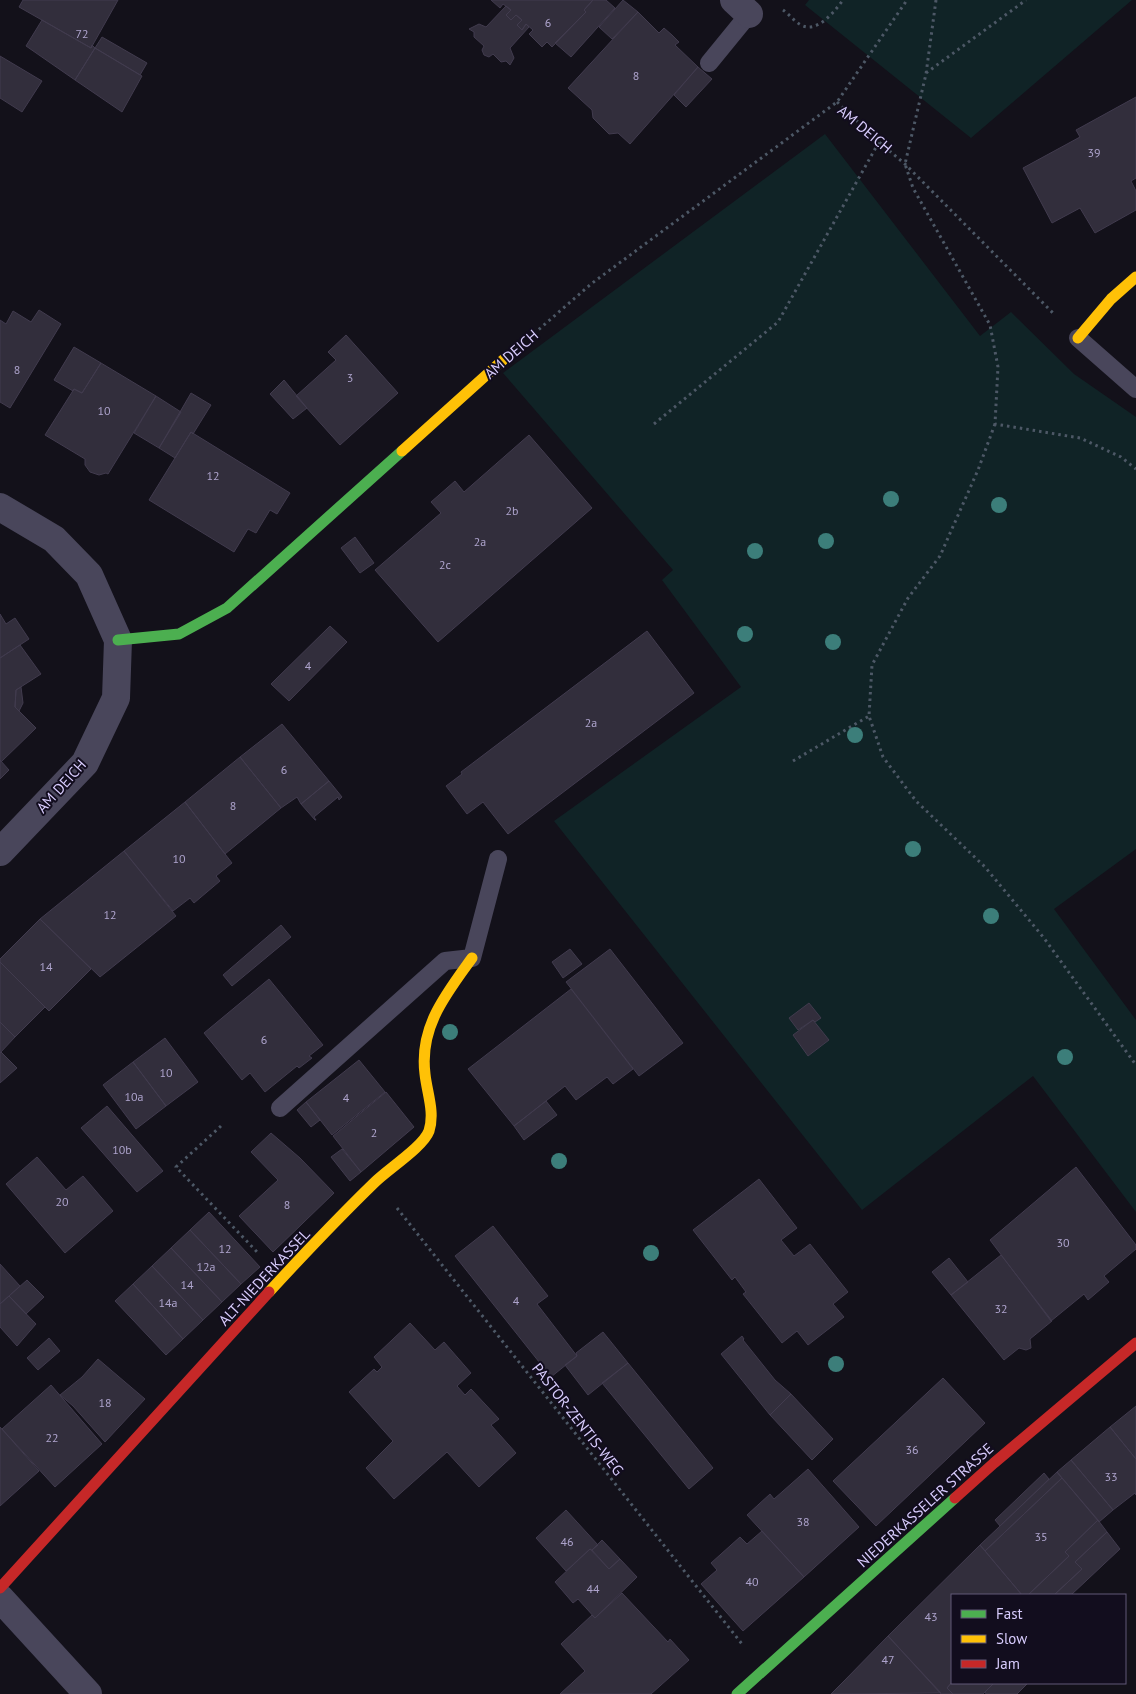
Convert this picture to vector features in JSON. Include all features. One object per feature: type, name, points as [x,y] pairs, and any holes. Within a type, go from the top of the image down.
[{"type":"street","points":[[1078,338],[1111,299],[1136,277]]},
{"type":"street","name":"AM DEICH","points":[[0,852],[85,763],[116,698],[118,640],[179,634],[227,608],[503,360]]},
{"type":"street","points":[[0,507],[54,539],[89,575],[118,640]]},
{"type":"street","name":"ALT-NIEDERKASSEL","points":[[0,1588],[282,1278],[376,1181],[430,1133],[432,1119],[424,1066],[426,1037],[437,1008],[472,958]]},
{"type":"street","name":"NIEDERKASSELER STRASSE","points":[[737,1694],[994,1463],[1136,1343]]},
{"type":"street","points":[[0,1598],[88,1694]]},
{"type":"lane","points":[[709,63],[741,7]]},
{"type":"lane","points":[[1078,338],[1136,389]]},
{"type":"lane","points":[[280,1108],[445,961],[472,958],[498,859]]},
{"type":"path","points":[[741,7],[776,4],[802,26],[814,26],[824,21],[843,0]]},
{"type":"path","points":[[837,102],[907,0]]},
{"type":"path","points":[[936,0],[926,74],[906,164],[913,188],[990,325],[998,367],[995,424],[978,470],[940,556],[908,598],[872,665],[869,716],[884,757],[916,801],[985,867],[1038,931],[1136,1065]]},
{"type":"path","points":[[926,74],[1026,0]]},
{"type":"path","name":"AM DEICH","points":[[503,360],[590,284],[837,102],[879,142],[906,164],[1078,338]]},
{"type":"path","points":[[654,424],[778,322],[879,142]]},
{"type":"path","points":[[995,424],[1080,438],[1121,457],[1136,469]]},
{"type":"path","points":[[793,761],[869,716]]},
{"type":"path","points":[[221,1126],[176,1167],[282,1278]]},
{"type":"path","name":"PASTOR-ZENTIS-WEG","points":[[376,1181],[762,1670]]},
{"type":"green space","points":[[809,0],[1132,0],[971,138],[805,5]]},
{"type":"green space","points":[[825,134],[980,336],[1011,312],[1074,374],[1136,417],[1136,849],[1054,909],[1136,1020],[1136,1212],[1033,1076],[862,1210],[554,821],[741,687],[662,580],[673,570],[503,373]]},
{"type":"building","points":[[23,0],[118,0],[91,48],[19,7]]},
{"type":"building","points":[[491,0],[593,0],[584,10],[586,12],[552,47],[547,42],[542,47],[529,34],[533,30],[526,24],[522,30],[517,25],[522,20],[516,15],[511,20],[506,15],[511,10],[503,4],[500,8]]},
{"type":"building","points":[[593,0],[606,0],[615,8],[571,57],[555,43],[586,12],[584,10]]},
{"type":"building","points":[[623,0],[638,12],[612,39],[599,27]]},
{"type":"building","points":[[506,6],[511,10],[506,15],[511,20],[516,15],[522,20],[517,25],[522,30],[526,24],[529,27],[510,48],[514,58],[510,65],[506,61],[501,62],[493,54],[489,57],[484,55],[482,50],[484,46],[474,37],[474,32],[469,29],[479,24],[486,27]]},
{"type":"building","points":[[638,12],[659,33],[664,28],[672,35],[679,42],[675,45],[698,67],[630,144],[618,133],[609,134],[593,118],[592,110],[568,88]]},
{"type":"building","points":[[42,20],[91,48],[92,45],[95,48],[75,80],[26,46]]},
{"type":"building","points":[[102,37],[147,63],[140,75],[95,48]]},
{"type":"building","points":[[95,48],[142,76],[122,112],[75,80]]},
{"type":"building","points":[[0,56],[42,81],[22,112],[0,98]]},
{"type":"building","points":[[698,67],[712,79],[686,107],[674,95]]},
{"type":"building","points":[[1136,97],[1136,178],[1131,181],[1136,191],[1136,210],[1095,233],[1080,208],[1052,223],[1023,168],[1080,137],[1076,130]]},
{"type":"building","points":[[39,310],[61,324],[10,408],[0,402],[0,320],[6,324],[13,311],[31,322]]},
{"type":"building","points":[[346,335],[398,393],[340,445],[296,396],[336,360],[328,352]]},
{"type":"building","points":[[74,347],[101,363],[82,393],[74,389],[73,391],[54,380]]},
{"type":"building","points":[[101,363],[156,396],[108,474],[99,475],[90,472],[85,465],[85,459],[45,435],[74,389],[82,393]]},
{"type":"building","points":[[284,380],[307,408],[293,419],[270,394]]},
{"type":"building","points":[[191,393],[211,405],[175,458],[159,448]]},
{"type":"building","points":[[156,396],[181,412],[159,448],[134,433]]},
{"type":"building","points":[[191,432],[290,493],[277,514],[270,510],[256,533],[248,529],[234,552],[149,500]]},
{"type":"building","points":[[529,435],[592,508],[438,642],[375,570],[441,513],[431,502],[455,481],[464,492]]},
{"type":"building","points":[[355,537],[374,563],[360,573],[341,548]]},
{"type":"building","points":[[0,614],[6,624],[15,618],[29,639],[0,658]]},
{"type":"building","points":[[330,626],[347,642],[289,701],[271,684]]},
{"type":"building","points":[[647,631],[694,693],[508,834],[483,802],[467,814],[446,786],[462,774],[461,772]]},
{"type":"building","points":[[20,645],[41,674],[16,690],[15,707],[36,728],[1,762],[0,658]]},
{"type":"building","points":[[21,687],[23,703],[19,711],[15,707],[16,690]]},
{"type":"building","points":[[282,724],[329,781],[301,804],[297,797],[281,808],[240,757]]},
{"type":"building","points":[[240,757],[281,808],[225,854],[185,802]]},
{"type":"building","points":[[0,760],[9,770],[0,779]]},
{"type":"building","points":[[329,781],[342,797],[339,800],[338,797],[314,817],[315,820],[301,804]]},
{"type":"building","points":[[185,802],[232,863],[216,876],[220,881],[194,903],[190,898],[173,911],[124,851]]},
{"type":"building","points":[[124,851],[176,916],[100,977],[40,919]]},
{"type":"building","points":[[40,919],[91,969],[49,1011],[0,962],[0,959]]},
{"type":"building","points":[[281,925],[291,937],[232,986],[223,975]]},
{"type":"building","points":[[570,949],[582,964],[563,978],[552,962]]},
{"type":"building","points":[[610,949],[683,1043],[639,1076],[566,982]]},
{"type":"building","points":[[0,962],[45,1007],[15,1037],[0,1022]]},
{"type":"building","points":[[269,979],[323,1045],[309,1056],[312,1058],[299,1068],[297,1066],[265,1092],[250,1073],[242,1080],[204,1033]]},
{"type":"building","points":[[571,989],[633,1069],[613,1084],[607,1077],[576,1100],[565,1086],[514,1126],[468,1069]]},
{"type":"building","points":[[809,1003],[821,1018],[815,1022],[813,1020],[798,1030],[789,1018]]},
{"type":"building","points":[[813,1020],[829,1040],[808,1056],[793,1035]]},
{"type":"building","points":[[0,1022],[15,1037],[0,1053]]},
{"type":"building","points":[[165,1038],[198,1082],[166,1106],[133,1062]]},
{"type":"building","points":[[0,1053],[17,1068],[0,1083]]},
{"type":"building","points":[[359,1060],[385,1092],[332,1135],[306,1102]]},
{"type":"building","points":[[133,1062],[166,1106],[136,1129],[103,1085]]},
{"type":"building","points":[[386,1092],[414,1127],[361,1172],[333,1136]]},
{"type":"building","points":[[546,1101],[557,1115],[524,1140],[514,1126]]},
{"type":"building","points":[[306,1102],[320,1120],[311,1127],[297,1110]]},
{"type":"building","points":[[107,1106],[163,1171],[137,1192],[81,1128]]},
{"type":"building","points":[[271,1133],[300,1158],[334,1193],[273,1252],[239,1216],[278,1180],[251,1152]]},
{"type":"building","points":[[342,1149],[361,1172],[350,1181],[331,1157]]},
{"type":"building","points":[[37,1157],[66,1190],[83,1176],[113,1211],[65,1253],[6,1184]]},
{"type":"building","points":[[1076,1167],[1136,1245],[1136,1249],[1104,1276],[1109,1282],[1088,1300],[1084,1294],[1051,1321],[990,1240]]},
{"type":"building","points":[[759,1179],[797,1228],[781,1240],[794,1256],[810,1244],[848,1292],[833,1304],[844,1317],[808,1345],[797,1331],[782,1343],[743,1294],[746,1292],[735,1277],[732,1280],[693,1230]]},
{"type":"building","points":[[209,1212],[260,1267],[241,1284],[190,1230]]},
{"type":"building","points":[[493,1226],[548,1296],[537,1304],[577,1356],[551,1377],[455,1256]]},
{"type":"building","points":[[190,1230],[241,1284],[222,1302],[171,1248]]},
{"type":"building","points":[[171,1248],[222,1302],[203,1320],[152,1266]]},
{"type":"building","points":[[1001,1255],[1052,1321],[1030,1339],[1031,1348],[1026,1350],[1019,1348],[1004,1360],[951,1295]]},
{"type":"building","points":[[949,1258],[968,1282],[951,1295],[932,1272]]},
{"type":"building","points":[[0,1264],[20,1286],[0,1304]]},
{"type":"building","points":[[152,1266],[203,1320],[183,1339],[133,1284]]},
{"type":"building","points":[[27,1280],[44,1297],[26,1314],[9,1296]]},
{"type":"building","points":[[133,1284],[183,1339],[166,1355],[115,1301]]},
{"type":"building","points":[[9,1296],[36,1324],[17,1346],[0,1327],[0,1304]]},
{"type":"building","points":[[410,1323],[435,1350],[444,1342],[471,1373],[457,1386],[465,1395],[471,1389],[499,1419],[491,1425],[516,1453],[479,1487],[447,1452],[394,1499],[366,1468],[393,1441],[349,1392],[374,1369],[377,1372],[382,1367],[374,1357]]},
{"type":"building","points":[[603,1332],[628,1363],[588,1395],[565,1365],[577,1356],[576,1353]]},
{"type":"building","points":[[742,1336],[743,1340],[775,1380],[791,1394],[770,1415],[721,1354]]},
{"type":"building","points":[[49,1338],[60,1351],[38,1370],[27,1358]]},
{"type":"building","points":[[98,1359],[145,1399],[105,1442],[73,1406],[60,1395],[82,1377]]},
{"type":"building","points":[[628,1363],[713,1468],[689,1489],[602,1383]]},
{"type":"building","points":[[943,1378],[985,1423],[876,1526],[833,1481]]},
{"type":"building","points":[[51,1385],[102,1444],[55,1487],[2,1429]]},
{"type":"building","points":[[791,1394],[833,1439],[812,1460],[770,1415]]},
{"type":"building","points":[[1136,1406],[1136,1459],[1110,1427]]},
{"type":"building","points":[[0,1427],[39,1471],[0,1506]]},
{"type":"building","points":[[1110,1427],[1136,1459],[1136,1495],[1135,1493],[1113,1510],[1071,1460]]},
{"type":"building","points":[[1071,1460],[1113,1510],[1099,1522],[1057,1472]]},
{"type":"building","points":[[808,1469],[859,1527],[804,1577],[747,1515],[770,1494],[774,1499]]},
{"type":"building","points":[[1057,1472],[1062,1478],[985,1551],[980,1545]]},
{"type":"building","points":[[1044,1473],[1049,1479],[1000,1526],[995,1520]]},
{"type":"building","points":[[1062,1478],[1098,1520],[1065,1552],[1069,1556],[1029,1594],[1021,1594],[985,1551]]},
{"type":"building","points":[[566,1510],[598,1545],[592,1550],[590,1549],[566,1571],[536,1538]]},
{"type":"building","points":[[1098,1520],[1107,1532],[1075,1562],[1082,1569],[1055,1594],[1029,1594],[1069,1556],[1065,1552]]},
{"type":"building","points":[[762,1531],[804,1577],[743,1631],[701,1584],[717,1570],[711,1563],[740,1537],[747,1544]]},
{"type":"building","points":[[1107,1532],[1120,1549],[1072,1594],[1055,1594],[1082,1569],[1075,1562]]},
{"type":"building","points":[[602,1540],[620,1559],[609,1569],[592,1550]]},
{"type":"building","points":[[980,1545],[1021,1594],[951,1594],[951,1683],[947,1688],[953,1694],[941,1694],[888,1636]]},
{"type":"building","points":[[590,1549],[609,1569],[620,1559],[637,1577],[595,1618],[578,1599],[573,1603],[555,1582]]},
{"type":"building","points":[[622,1593],[668,1642],[670,1639],[689,1660],[651,1694],[560,1694],[585,1671],[561,1644],[592,1615],[595,1618]]},
{"type":"building","points":[[888,1636],[941,1693],[831,1694],[844,1681]]},
{"type":"building","points":[[951,1683],[993,1684],[983,1694],[953,1694],[947,1688]]},
{"type":"building","points":[[993,1684],[1027,1684],[1017,1694],[986,1694],[985,1692]]},
{"type":"traffic: fast","points":[[118,640],[179,634],[227,608],[402,451]]},
{"type":"traffic: fast","points":[[737,1694],[955,1498]]},
{"type":"traffic: slow","points":[[1078,338],[1111,299],[1136,277]]},
{"type":"traffic: slow","points":[[402,451],[503,360]]},
{"type":"traffic: slow","points":[[269,1292],[380,1177],[420,1144],[429,1131],[431,1124],[430,1102],[424,1057],[426,1041],[436,1012],[472,958]]},
{"type":"traffic: jam","points":[[0,1588],[269,1292]]},
{"type":"traffic: jam","points":[[955,1498],[1136,1343]]}]
